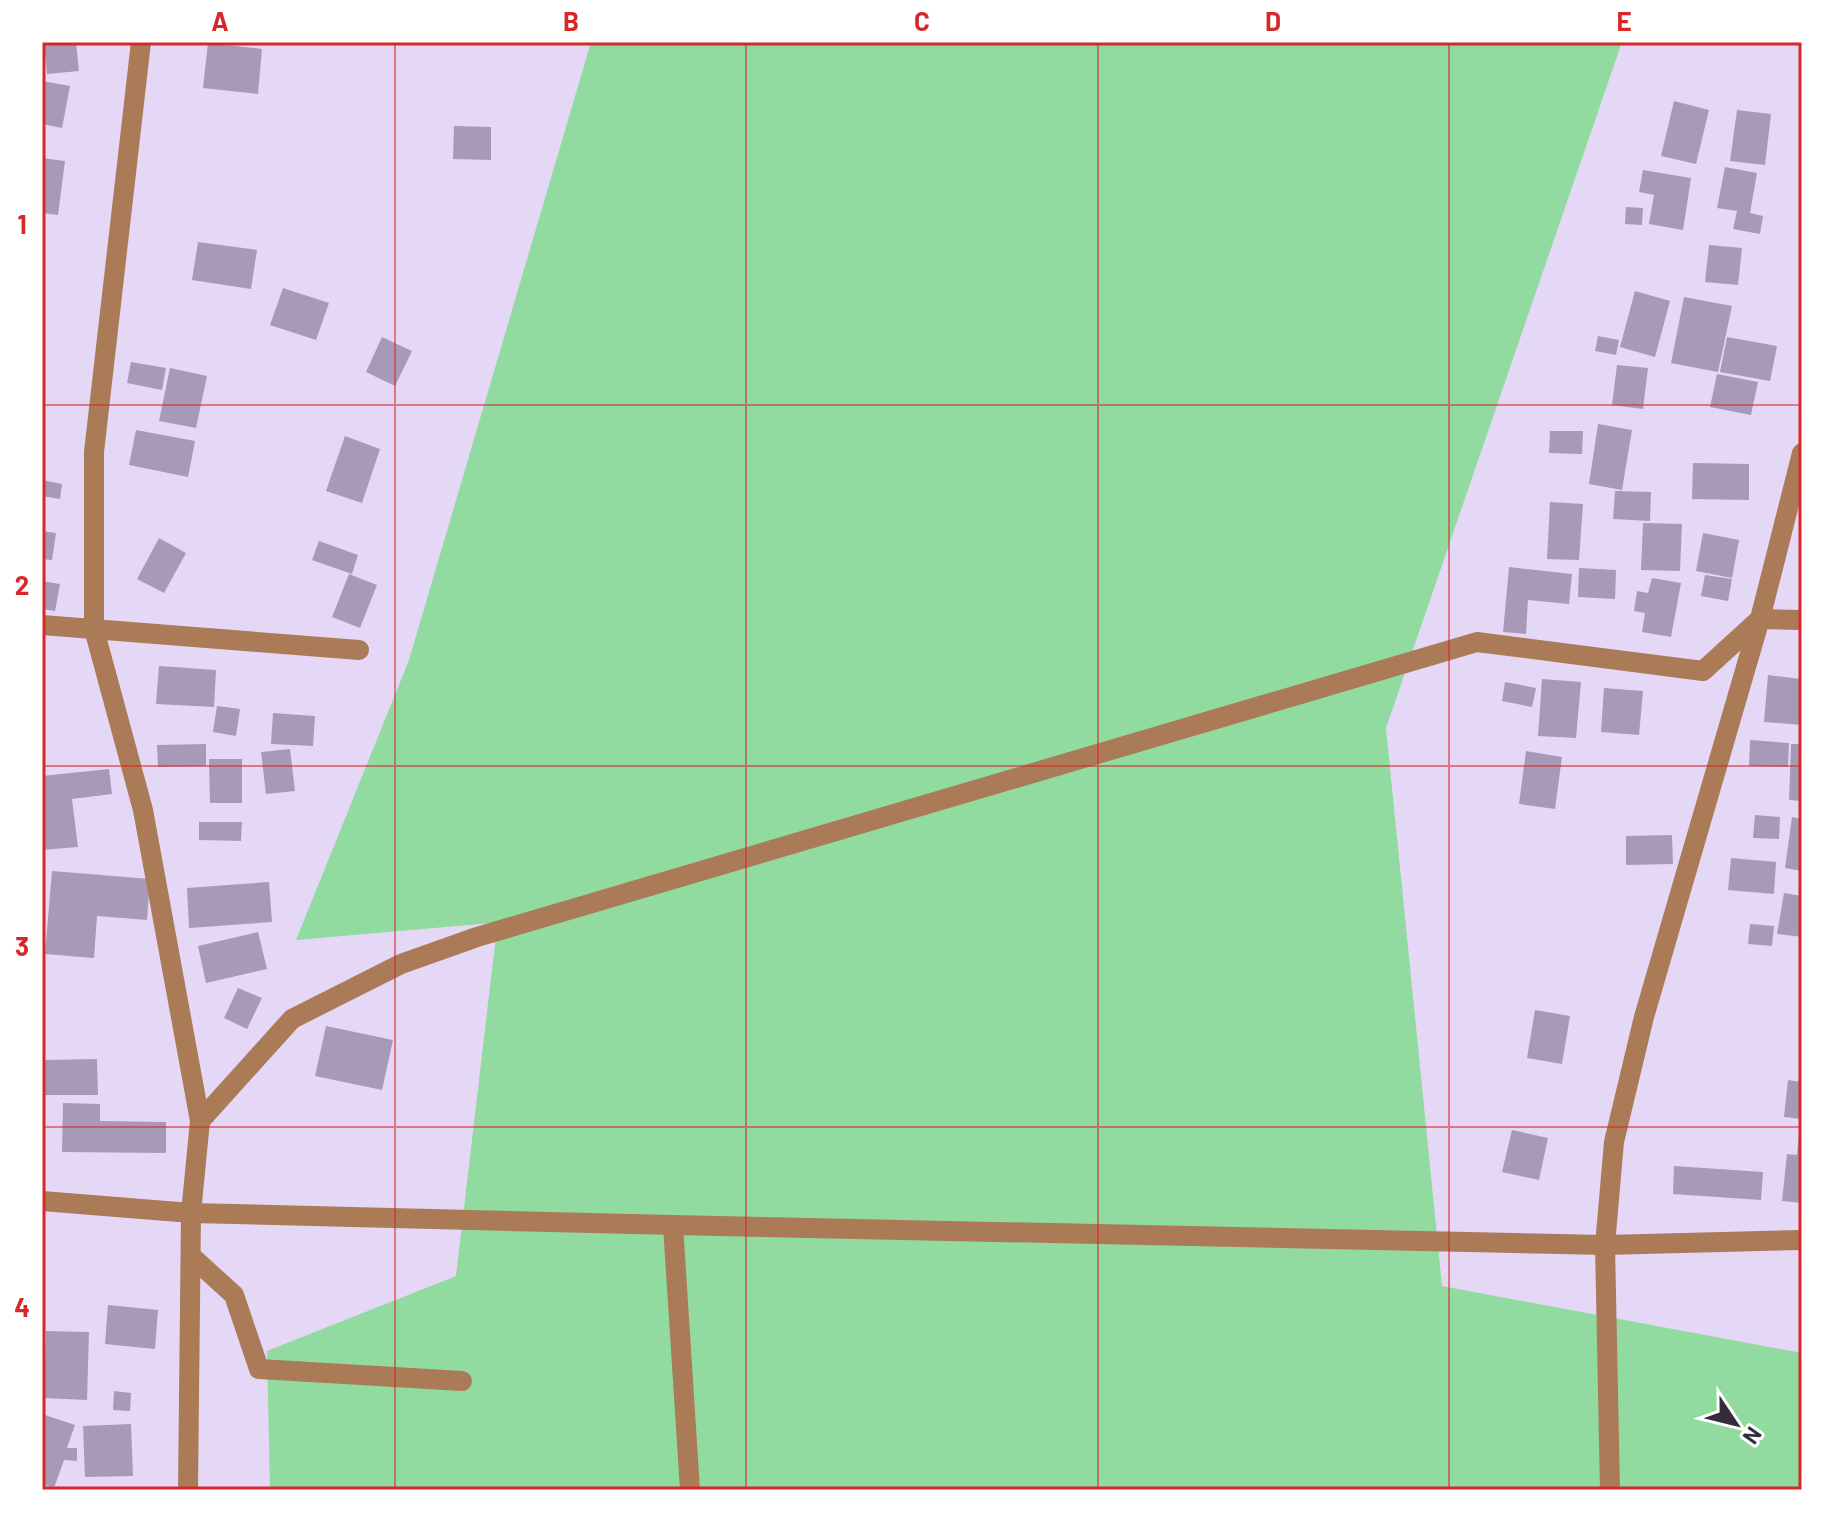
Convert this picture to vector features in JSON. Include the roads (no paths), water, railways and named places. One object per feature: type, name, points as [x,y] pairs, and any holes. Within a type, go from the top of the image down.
[{"type":"street","points":[[141,42],[94,452],[94,629],[143,810],[200,1121],[191,1213],[188,1490]]},
{"type":"street","points":[[1610,1490],[1605,1245],[1614,1142],[1644,1017],[1760,619],[1802,453]]},
{"type":"street","points":[[200,1121],[292,1019],[401,964],[477,937],[1477,642],[1703,671],[1760,619],[1802,620]]},
{"type":"street","points":[[42,625],[359,650]]},
{"type":"street","points":[[42,1201],[191,1213],[673,1225],[1605,1245],[1802,1240]]},
{"type":"street","points":[[673,1225],[690,1490]]},
{"type":"street","points":[[191,1256],[234,1295],[259,1369],[462,1381]]}]
